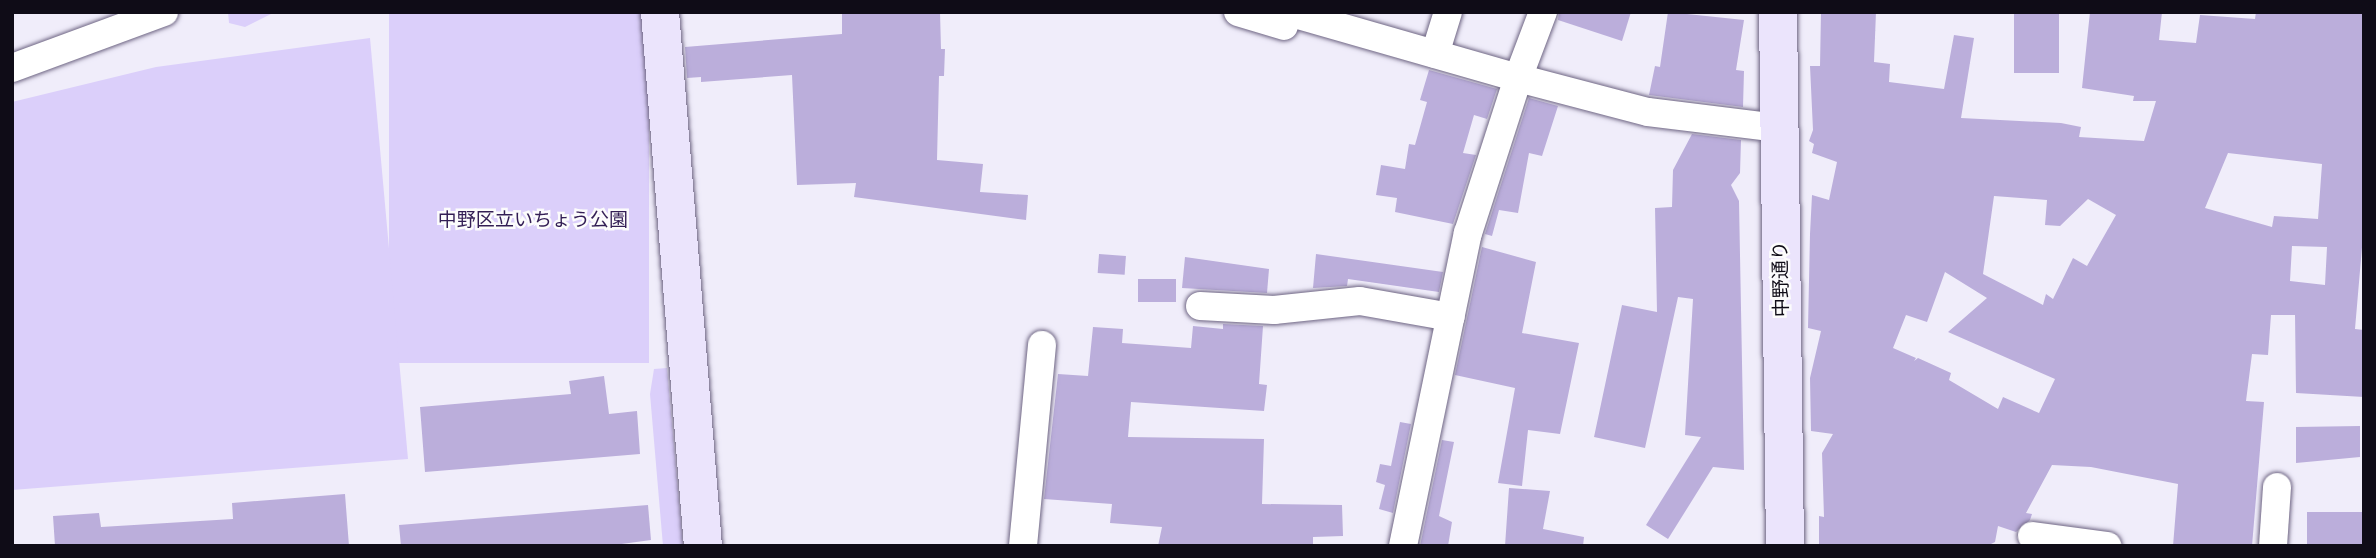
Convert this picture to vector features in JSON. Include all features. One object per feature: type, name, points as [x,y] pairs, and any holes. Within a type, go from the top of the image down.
[{"type":"street","points":[[12,68],[164,12]]},
{"type":"street","points":[[660,12],[703,546]]},
{"type":"street","points":[[1238,12],[1286,19],[1435,54],[1648,112],[1779,128]]},
{"type":"street","points":[[1435,54],[1448,12]]},
{"type":"street","points":[[1404,546],[1468,233],[1518,78],[1543,12]]},
{"type":"street","name":"中野通り","points":[[1778,12],[1785,546]]},
{"type":"street","points":[[1200,306],[1274,310],[1360,301],[1451,317]]},
{"type":"street","points":[[1023,546],[1042,345]]},
{"type":"street","points":[[2273,546],[2277,487]]},
{"type":"street","points":[[2032,536],[2107,546]]},
{"type":"green space","points":[[228,12],[275,12],[245,27],[229,23]]},
{"type":"green space","name":"中野区立いちょう公園","points":[[389,12],[649,12],[649,363],[389,363]]},
{"type":"green space","points":[[370,38],[408,459],[12,490],[12,102],[156,67]]},
{"type":"green space","points":[[667,368],[683,546],[663,546],[650,394],[654,369]]},
{"type":"building","points":[[842,12],[940,12],[941,49],[945,49],[944,76],[939,76],[937,160],[983,164],[980,192],[1028,195],[1026,220],[854,197],[856,183],[797,185],[792,75],[701,82],[701,77],[687,78],[685,47],[842,34]]},
{"type":"building","points":[[1559,12],[1631,12],[1622,41],[1558,20]]},
{"type":"building","points":[[1668,12],[1744,20],[1736,70],[1744,71],[1743,107],[1649,95],[1655,66],[1660,67]]},
{"type":"building","points":[[1821,12],[1876,12],[1874,62],[1890,64],[1889,82],[1944,89],[1954,35],[1974,38],[1961,118],[2061,123],[2081,127],[2079,137],[2144,141],[2156,101],[2133,101],[2134,96],[2082,88],[2090,12],[2162,12],[2159,40],[2196,43],[2200,15],[2255,19],[2256,12],[2364,12],[2364,224],[2355,329],[2364,330],[2364,397],[2296,393],[2295,315],[2271,315],[2268,355],[2252,354],[2246,401],[2264,402],[2252,546],[2173,546],[2178,484],[2091,467],[2052,465],[2026,513],[2032,514],[2030,520],[2016,532],[1998,526],[1995,542],[1987,546],[1819,546],[1819,516],[1824,517],[1822,453],[1833,434],[1811,431],[1810,378],[1821,331],[1808,328],[1810,234],[1812,195],[1829,200],[1837,162],[1812,153],[1814,144],[1809,141],[1813,130],[1810,66],[1820,66]],"holes":[[[2228,153],[2322,164],[2318,219],[2274,216],[2272,227],[2205,208]],[[1994,196],[2047,200],[2045,225],[2060,226],[2088,199],[2116,215],[2087,266],[2073,258],[2053,299],[2046,294],[2043,305],[1983,274]],[[2292,246],[2327,247],[2325,285],[2290,281]],[[1945,272],[1987,298],[1948,332],[2055,379],[2039,413],[2003,397],[1998,409],[1949,380],[1951,373],[1918,358],[1914,361],[1916,358],[1893,348],[1906,315],[1927,322]]]},
{"type":"building","points":[[2014,12],[2059,12],[2059,73],[2014,73]]},
{"type":"building","points":[[1429,70],[1497,89],[1487,119],[1474,115],[1463,153],[1476,155],[1453,224],[1395,212],[1397,198],[1376,195],[1381,165],[1405,169],[1409,144],[1415,145],[1427,102],[1420,100]]},
{"type":"building","points":[[1529,98],[1558,106],[1542,156],[1529,153],[1518,213],[1499,210],[1492,236],[1485,234]]},
{"type":"building","points":[[1692,134],[1741,140],[1740,173],[1731,185],[1739,201],[1744,470],[1713,467],[1668,539],[1646,525],[1701,437],[1685,435],[1693,299],[1678,297],[1645,448],[1594,437],[1622,305],[1657,312],[1655,208],[1672,207],[1673,170]]},
{"type":"building","points":[[1482,247],[1536,262],[1522,333],[1579,343],[1560,434],[1528,430],[1522,486],[1498,483],[1515,388],[1455,375]]},
{"type":"building","points":[[1099,254],[1126,256],[1125,275],[1098,273]]},
{"type":"building","points":[[1316,254],[1443,272],[1439,292],[1348,279],[1347,286],[1313,288]]},
{"type":"building","points":[[1185,257],[1269,269],[1267,293],[1182,288]]},
{"type":"building","points":[[1138,279],[1176,279],[1176,302],[1138,302]]},
{"type":"building","points":[[1223,324],[1263,326],[1259,384],[1267,385],[1264,411],[1131,402],[1128,437],[1264,439],[1262,504],[1342,505],[1343,536],[1313,537],[1313,546],[1158,546],[1162,527],[1110,523],[1112,504],[1044,499],[1058,374],[1088,376],[1093,327],[1123,329],[1122,343],[1191,348],[1193,326],[1223,329]]},
{"type":"building","points":[[604,376],[609,414],[637,411],[640,454],[425,472],[420,407],[571,394],[569,381]]},
{"type":"building","points":[[1400,422],[1411,424],[1393,513],[1379,509],[1385,485],[1376,482],[1380,464],[1391,466]]},
{"type":"building","points":[[2360,426],[2360,457],[2296,463],[2296,427]]},
{"type":"building","points":[[1442,440],[1454,442],[1439,516],[1452,522],[1448,546],[1420,546]]},
{"type":"building","points":[[1509,488],[1550,491],[1543,529],[1584,537],[1583,546],[1505,546]]},
{"type":"building","points":[[345,494],[349,546],[55,546],[53,516],[99,513],[101,527],[233,519],[232,503]]},
{"type":"building","points":[[648,505],[651,540],[607,546],[401,546],[399,525]]},
{"type":"building","points":[[2307,512],[2364,512],[2364,546],[2307,546]]}]
